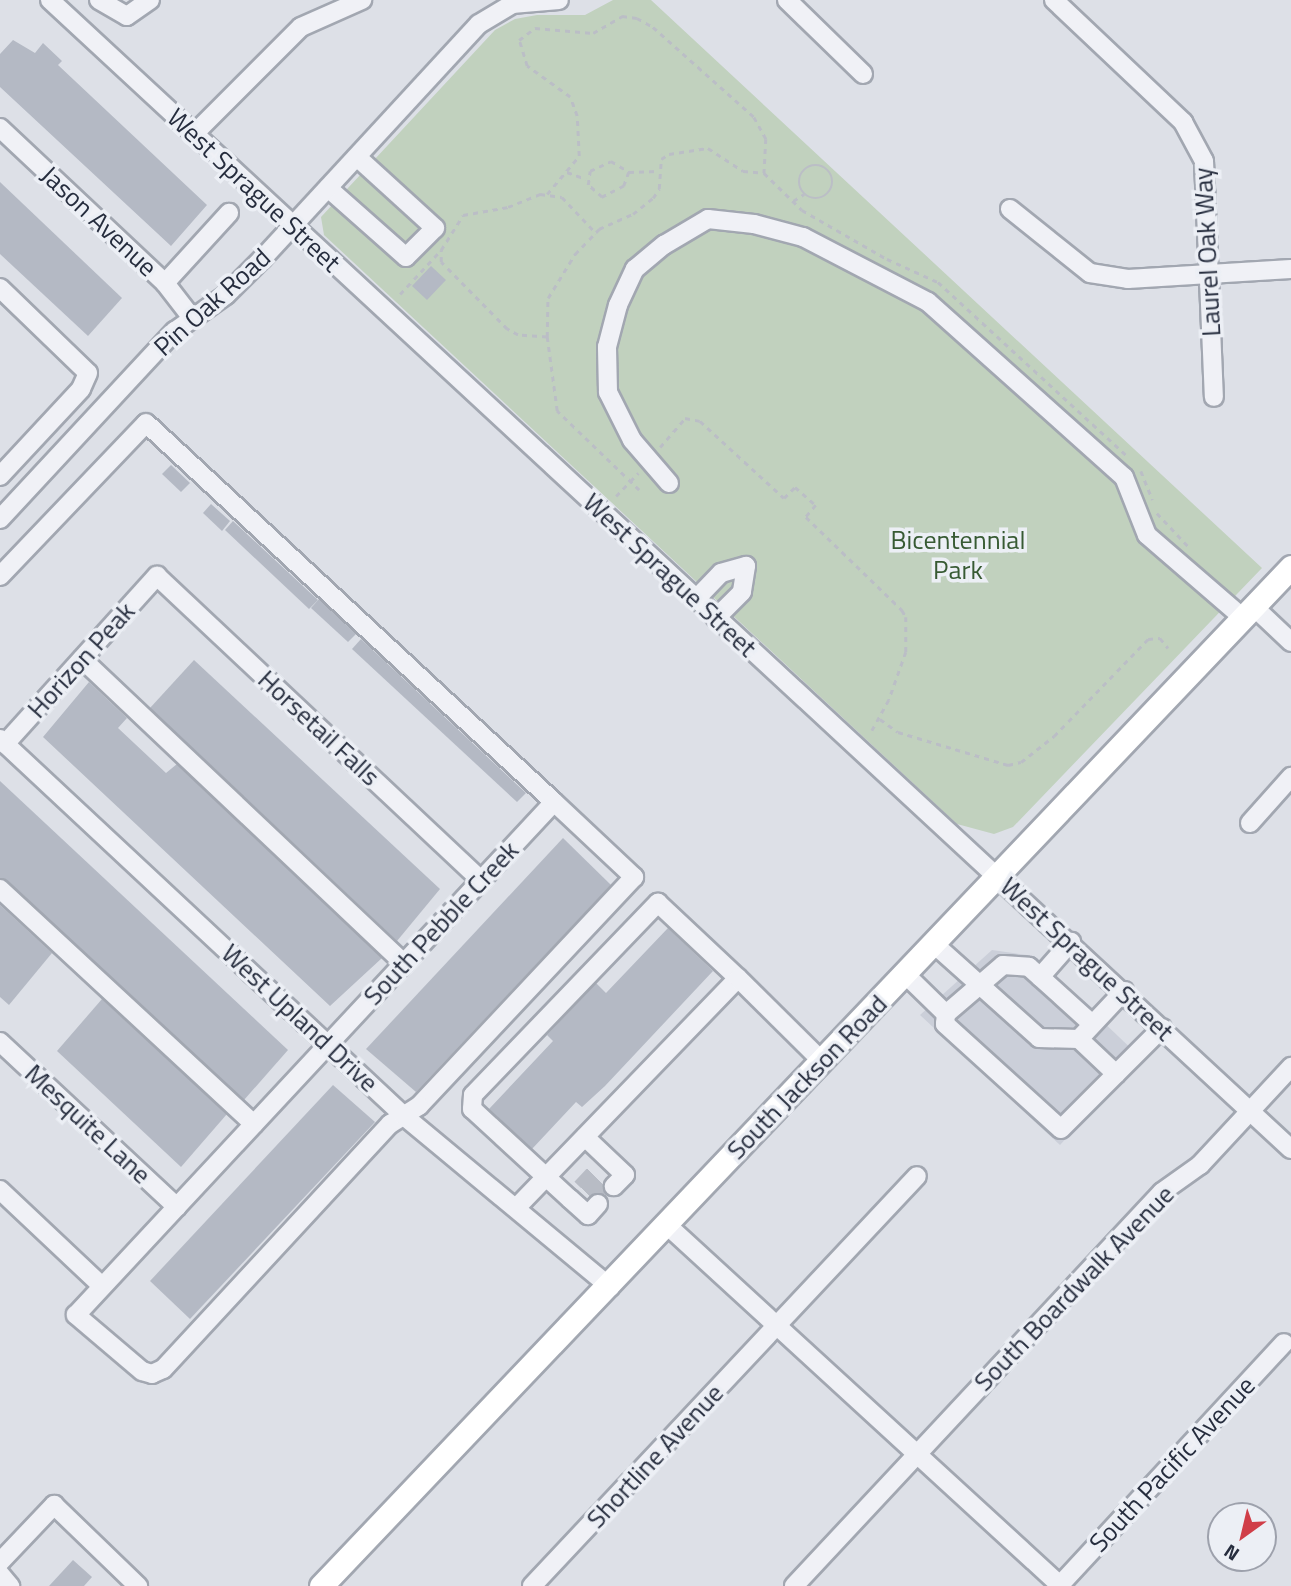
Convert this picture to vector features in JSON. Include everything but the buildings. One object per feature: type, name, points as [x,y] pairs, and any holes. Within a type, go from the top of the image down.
[{"type":"main road","name":"South Jackson Road","points":[[327,1584],[1291,566]]},
{"type":"street","name":"West Sprague Street","points":[[50,0],[716,618],[1124,991],[1291,1149]]},
{"type":"street","points":[[99,0],[127,16],[150,0]]},
{"type":"street","points":[[194,134],[301,27],[362,0]]},
{"type":"street","name":"Pin Oak Road","points":[[0,519],[192,318],[226,295],[293,226],[479,24],[512,4],[559,0]]},
{"type":"street","points":[[787,0],[863,74]]},
{"type":"street","name":"Laurel Oak Way","points":[[1054,0],[1183,122],[1204,161],[1214,397]]},
{"type":"street","name":"Jason Avenue","points":[[0,128],[165,283],[192,318]]},
{"type":"street","points":[[328,188],[406,257],[435,229],[357,157]]},
{"type":"street","points":[[1010,209],[1090,273],[1128,279],[1291,269]]},
{"type":"street","points":[[165,283],[229,213]]},
{"type":"street","points":[[669,483],[632,440],[608,392],[607,347],[618,305],[635,269],[664,245],[708,219],[754,224],[803,237],[928,302],[1125,477],[1147,534],[1291,642]]},
{"type":"street","points":[[0,288],[88,373],[81,389],[0,476]]},
{"type":"street","points":[[0,576],[146,423],[634,877],[419,1106],[404,1116]]},
{"type":"street","points":[[696,599],[721,573],[746,566],[742,592],[716,618]]},
{"type":"street","name":"Horizon Peak","points":[[3,742],[157,576]]},
{"type":"street","name":"Horsetail Falls","points":[[157,576],[481,880]]},
{"type":"street","points":[[82,659],[404,963]]},
{"type":"street","name":"West Upland Drive","points":[[3,742],[404,1116],[610,1287]]},
{"type":"street","points":[[1250,823],[1291,777]]},
{"type":"street","name":"South Pebble Creek","points":[[404,1116],[390,1124],[163,1369],[152,1374],[142,1371],[76,1315],[554,802]]},
{"type":"street","points":[[0,889],[254,1124]]},
{"type":"street","points":[[583,1199],[546,1177],[472,1109],[473,1095],[658,903],[822,1061]]},
{"type":"street","points":[[1040,977],[1071,942]]},
{"type":"street","points":[[934,944],[1039,1038],[1079,1039],[1116,1074]]},
{"type":"street","points":[[1093,1024],[1029,967],[1003,965],[946,1014],[945,1024],[1061,1129],[1162,1028]]},
{"type":"street","points":[[905,974],[946,1014]]},
{"type":"street","points":[[517,1208],[738,978]]},
{"type":"street","points":[[1079,1039],[1124,991]]},
{"type":"street","name":"Mesquite Lane","points":[[0,1042],[177,1207]]},
{"type":"street","name":"South Boardwalk Avenue","points":[[794,1586],[1162,1192],[1200,1164],[1291,1067]]},
{"type":"street","points":[[585,1137],[609,1173]]},
{"type":"street","name":"Shortline Avenue","points":[[532,1586],[917,1176]]},
{"type":"street","points":[[0,1190],[102,1286]]},
{"type":"street","points":[[667,1225],[918,1452],[1060,1586]]},
{"type":"street","name":"South Pacific Avenue","points":[[1060,1586],[1284,1343]]},
{"type":"street","points":[[0,1562],[54,1505],[121,1578],[138,1586]]},
{"type":"street","points":[[0,1574],[10,1586]]},
{"type":"path","points":[[547,194],[566,173],[582,148],[570,97],[527,66],[519,40],[535,27],[601,32],[622,16],[653,27],[754,117],[766,139],[764,173]]},
{"type":"path","points":[[587,179],[599,164],[611,161],[629,172],[658,171]]},
{"type":"path","points":[[816,165],[827,169],[832,178],[828,193],[814,198],[804,194],[799,184],[806,169],[816,165]]},
{"type":"path","points":[[566,173],[587,179],[594,193],[602,197],[624,186],[629,172]]},
{"type":"path","points":[[400,294],[441,250],[463,215],[547,194],[562,197],[596,233]]},
{"type":"path","points":[[793,201],[804,194]]},
{"type":"path","points":[[441,250],[441,262],[507,328],[518,335],[547,337]]},
{"type":"path","points":[[616,496],[685,418],[692,418],[784,498],[795,487],[816,505],[806,517],[906,617],[906,652],[880,719],[872,731]]},
{"type":"path","points":[[880,719],[898,732],[1008,765],[1021,762],[1054,736],[1148,639],[1160,638],[1168,648]]},
{"type":"shaded area","points":[[992,950],[1034,956],[1140,1057],[1060,1145],[920,1015]]},
{"type":"green space","name":"Bicentennial Park","points":[[613,0],[651,0],[1262,568],[1013,827],[994,834],[957,824],[324,235],[321,217],[495,30],[515,19],[537,15],[585,15]]},
{"type":"tunnel","points":[[581,1188],[597,1171]]},
{"type":"tunnel","points":[[589,1196],[606,1180]]}]
